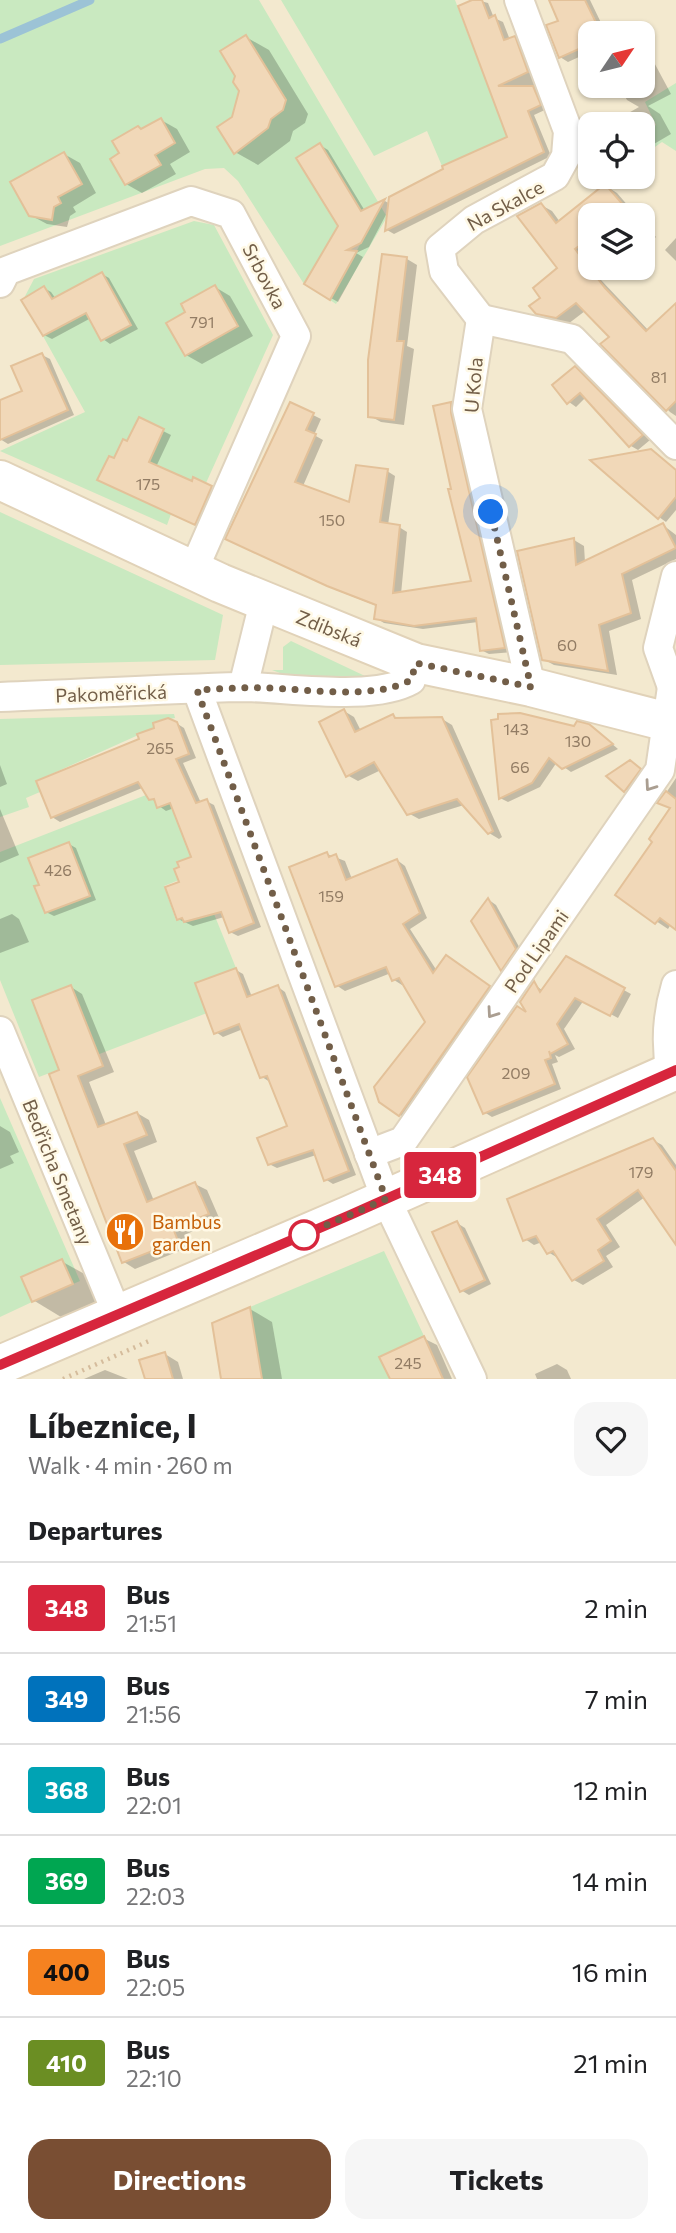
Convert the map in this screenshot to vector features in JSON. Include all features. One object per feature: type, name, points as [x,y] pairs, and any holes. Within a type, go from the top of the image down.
[{"type":"main road","name":"Zdibská","points":[[0,480],[193,571],[416,663],[531,687],[673,702]]},
{"type":"main road","points":[[0,1366],[674,1076]]},
{"type":"street","name":"Na Skalce","points":[[481,319],[444,271],[440,248],[474,220],[555,176],[566,156],[568,131],[519,0]]},
{"type":"street","name":"Srbovka","points":[[0,283],[6,271],[191,201],[231,214],[296,336],[193,571]]},
{"type":"street","points":[[481,319],[572,339],[676,445]]},
{"type":"street","name":"U Kola","points":[[481,319],[467,410],[531,687]]},
{"type":"street","points":[[673,702],[658,648],[676,576]]},
{"type":"street","points":[[243,687],[264,602]]},
{"type":"street","name":"Pakoměřická","points":[[0,697],[243,687],[364,691],[402,685],[411,680],[416,663]]},
{"type":"street","points":[[197,690],[386,1199],[472,1379]]},
{"type":"street","name":"Pod Lipami","points":[[369,1154],[404,1141],[660,771],[673,702]]},
{"type":"street","points":[[674,1076],[666,1049],[666,1026],[676,985]]},
{"type":"street","name":"Bedřicha Smetany","points":[[0,1031],[117,1314]]},
{"type":"shaded area","points":[[0,0],[676,0],[676,1379],[0,1379]]},
{"type":"green space","points":[[0,0],[259,0],[387,217],[336,304],[330,300],[370,226],[297,158],[338,226],[304,284],[238,181],[224,168],[205,169],[0,246]]},
{"type":"green space","points":[[281,0],[455,0],[507,137],[442,166],[427,131],[374,156]]},
{"type":"green space","points":[[676,83],[676,151],[662,142],[655,147],[655,112],[650,112],[645,102]]},
{"type":"green space","points":[[194,221],[214,225],[273,335],[206,483],[193,477],[191,482],[149,462],[164,429],[139,417],[127,441],[123,439],[114,458],[108,456],[98,480],[171,514],[167,525],[0,451],[85,412],[23,300],[34,279]]},
{"type":"green space","points":[[0,512],[223,615],[215,660],[0,665]]},
{"type":"green space","points":[[291,641],[365,676],[356,679],[293,678],[272,670],[283,670],[283,647]]},
{"type":"green space","points":[[174,714],[175,718],[158,721],[154,728],[36,781],[40,792],[26,798],[29,807],[0,817],[0,719]]},
{"type":"green space","points":[[192,794],[196,801],[182,809],[191,857],[177,862],[179,880],[164,886],[176,920],[182,918],[184,922],[191,920],[201,882],[236,968],[195,983],[207,1013],[39,1077],[0,980],[0,852],[146,795],[149,800],[154,799],[158,808]]},
{"type":"green space","points":[[0,1098],[80,1281],[73,1284],[61,1259],[21,1277],[32,1302],[0,1317]]},
{"type":"green space","points":[[384,1251],[424,1336],[379,1357],[390,1379],[262,1379],[250,1307]]},
{"type":"building","points":[[472,0],[482,0],[489,18],[495,15],[504,40],[515,36],[528,72],[498,86],[533,86],[541,105],[528,111],[544,152],[385,231],[389,197],[443,169],[442,166],[507,137],[458,6]]},
{"type":"building","points":[[549,0],[585,0],[595,21],[578,21],[578,49],[559,58],[546,25],[558,21]]},
{"type":"building","points":[[246,35],[286,100],[283,110],[271,119],[268,128],[234,154],[217,127],[232,117],[239,91],[233,82],[235,76],[220,51]]},
{"type":"building","points":[[161,118],[175,143],[155,155],[161,165],[125,185],[110,159],[119,153],[112,141],[138,126],[141,129]]},
{"type":"building","points":[[320,143],[361,211],[385,199],[361,243],[347,250],[357,251],[330,300],[304,284],[338,226],[296,158]]},
{"type":"building","points":[[64,152],[82,184],[58,197],[61,203],[54,207],[52,220],[29,216],[10,182]]},
{"type":"building","points":[[599,189],[609,189],[622,203],[581,203]]},
{"type":"building","points":[[541,203],[556,223],[578,205],[578,247],[575,249],[578,253],[578,280],[599,280],[646,331],[676,303],[676,401],[666,411],[600,344],[609,337],[576,303],[556,318],[536,314],[529,306],[540,298],[533,288],[557,268],[517,216]]},
{"type":"building","points":[[382,254],[407,257],[397,341],[404,341],[394,420],[368,417],[368,360]]},
{"type":"building","points":[[102,272],[131,325],[101,341],[86,313],[43,336],[21,300],[44,286],[52,299]]},
{"type":"building","points":[[215,285],[238,326],[185,356],[166,323],[185,312],[181,304]]},
{"type":"building","points":[[42,353],[68,410],[0,440],[0,400],[22,391],[11,366]]},
{"type":"building","points":[[575,366],[643,435],[629,447],[580,393],[567,404],[552,385]]},
{"type":"building","points":[[290,402],[314,413],[306,430],[316,434],[295,482],[349,502],[356,465],[388,469],[380,522],[400,525],[393,593],[471,581],[448,489],[451,489],[433,406],[451,402],[451,413],[505,648],[480,651],[476,618],[414,626],[374,619],[376,605],[327,586],[225,539]]},
{"type":"building","points":[[139,417],[164,429],[149,462],[192,481],[193,477],[212,486],[195,525],[97,480],[109,456],[114,458],[123,439],[127,441]]},
{"type":"building","points":[[651,449],[676,470],[676,497],[658,519],[590,460]]},
{"type":"building","points":[[663,523],[676,548],[622,574],[631,613],[599,625],[608,671],[542,660],[517,551],[574,538],[576,565]]},
{"type":"building","points":[[344,709],[355,732],[393,714],[395,718],[442,717],[493,831],[488,834],[457,799],[407,815],[374,762],[346,777],[319,722]]},
{"type":"building","points":[[520,713],[574,726],[577,721],[589,724],[613,744],[562,769],[549,758],[532,783],[499,799],[491,720],[498,719],[498,714]]},
{"type":"building","points":[[168,718],[177,722],[189,754],[176,759],[196,803],[207,799],[254,923],[229,933],[221,912],[184,922],[182,918],[177,920],[165,887],[179,882],[174,869],[179,867],[177,862],[191,857],[170,803],[157,808],[154,799],[149,800],[138,782],[51,818],[36,781],[139,739],[137,734],[154,728],[153,723]]},
{"type":"building","points":[[630,760],[641,769],[624,792],[606,776]]},
{"type":"building","points":[[666,791],[676,799],[676,930],[660,918],[655,924],[615,895],[652,842],[649,839],[670,808],[657,803]]},
{"type":"building","points":[[69,842],[90,896],[45,913],[34,886],[39,885],[28,858]]},
{"type":"building","points":[[327,852],[329,857],[336,854],[346,880],[397,859],[420,913],[403,924],[433,973],[446,955],[490,986],[399,1116],[379,1102],[374,1087],[425,1022],[399,978],[392,981],[386,967],[335,987],[289,867]]},
{"type":"building","points":[[488,898],[516,949],[501,971],[471,921]]},
{"type":"building","points":[[566,956],[625,988],[610,1016],[575,998],[557,1024],[568,1044],[550,1054],[549,1051],[551,1058],[545,1060],[555,1084],[483,1114],[467,1077],[517,1006],[526,1012],[520,1002],[534,981],[540,992]]},
{"type":"building","points":[[236,968],[247,997],[278,985],[349,1171],[324,1181],[313,1150],[268,1165],[257,1138],[287,1126],[267,1076],[260,1078],[239,1024],[214,1034],[195,983]]},
{"type":"building","points":[[71,985],[103,1066],[78,1076],[98,1127],[137,1112],[147,1135],[124,1144],[147,1202],[195,1182],[209,1214],[173,1228],[178,1241],[122,1263],[49,1074],[59,1070],[32,1000]]},
{"type":"building","points":[[653,1138],[676,1171],[676,1245],[638,1190],[597,1219],[611,1241],[598,1250],[604,1261],[572,1281],[553,1251],[547,1254],[536,1236],[523,1241],[507,1199]]},
{"type":"building","points":[[457,1221],[485,1280],[460,1292],[432,1232]]},
{"type":"building","points":[[62,1259],[73,1284],[32,1302],[21,1277]]},
{"type":"building","points":[[250,1307],[262,1379],[221,1379],[212,1323]]},
{"type":"building","points":[[424,1336],[443,1379],[390,1379],[379,1357]]},
{"type":"building","points":[[165,1352],[173,1379],[145,1379],[139,1360]]},
{"type":"waterway","points":[[0,39],[90,0]]},
{"type":"bus line","name":"348","points":[[0,1365],[350,1215],[676,1070]]},
{"type":"place","name":"Bambus garden","points":[[125,1232]]},
{"type":"route","points":[[304,1235],[386,1199],[197,690],[243,687],[364,691],[402,685],[411,680],[416,663],[531,687],[491,512]]}]
